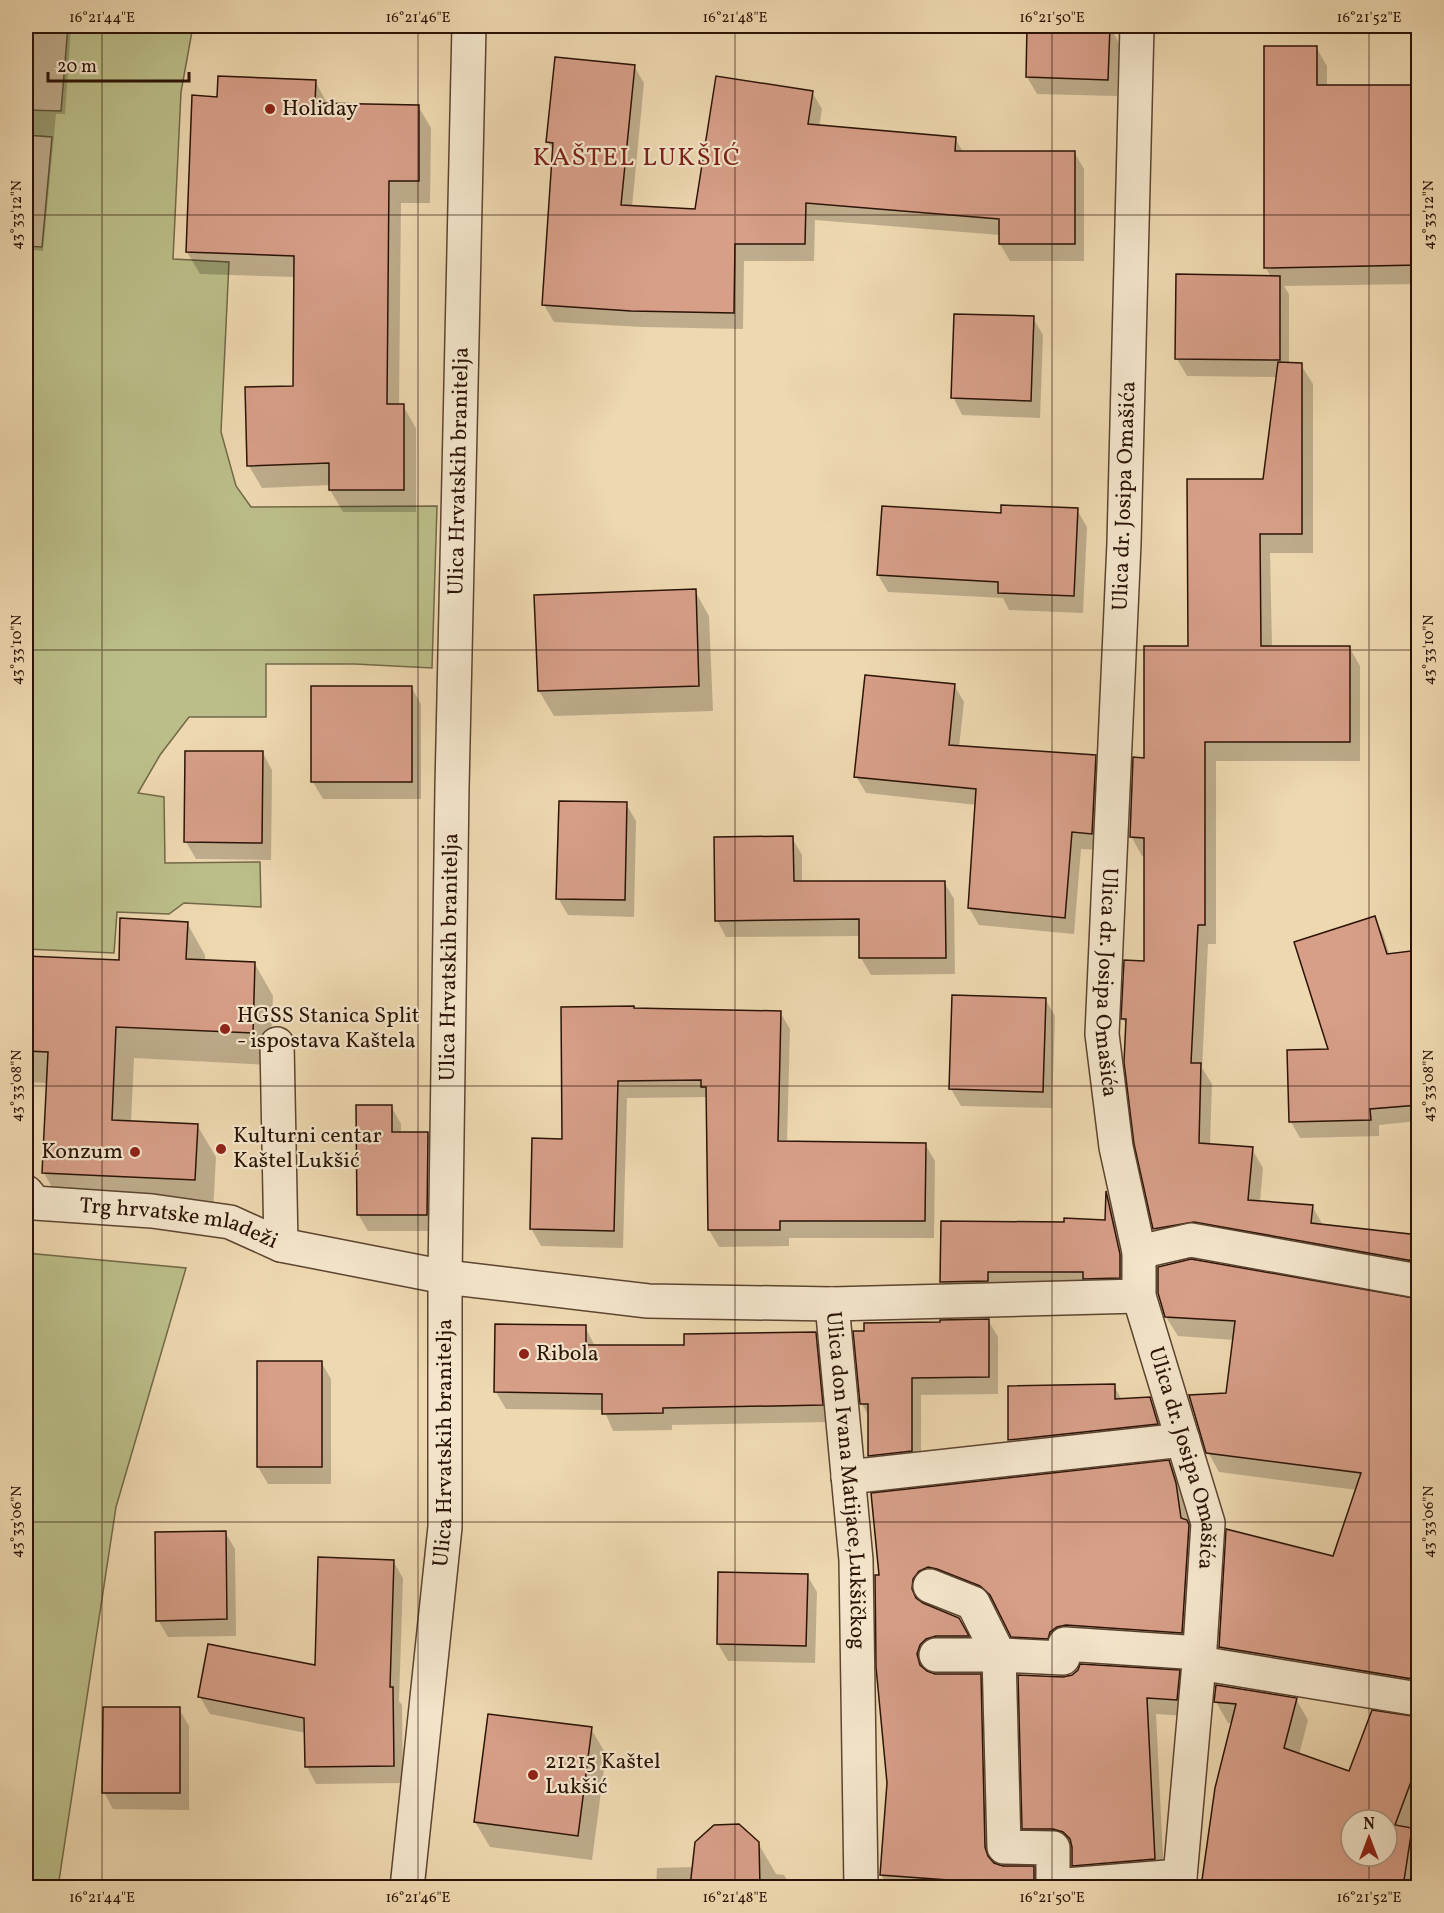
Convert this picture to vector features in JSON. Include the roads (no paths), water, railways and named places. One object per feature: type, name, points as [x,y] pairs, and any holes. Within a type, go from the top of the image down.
[{"type":"street","name":"Ulica Hrvatskih branitelja","points":[[407,1887],[445,1527],[445,1277],[452,788],[469,26]]},
{"type":"street","name":"Ulica dr. Josipa Omašića","points":[[1137,26],[1124,543],[1102,1034],[1116,1147],[1139,1252],[1139,1296],[1208,1523],[1199,1658],[1179,1882]]},
{"type":"street","name":"Trg hrvatske mladeži","points":[[26,1192],[35,1203],[152,1211],[230,1222],[280,1245],[277,1044]]},
{"type":"street","points":[[1139,1252],[1191,1240],[1419,1281]]},
{"type":"street","name":"Ulica don Ivana Matijace,Lukšičkog","points":[[280,1245],[445,1277],[648,1301],[832,1304],[856,1560],[861,1887]]},
{"type":"street","points":[[832,1304],[1139,1296]]},
{"type":"street","points":[[848,1477],[1183,1440]]},
{"type":"street","points":[[930,1586],[973,1603],[999,1654],[1004,1847],[1053,1848],[1053,1887],[1179,1882]]},
{"type":"street","points":[[936,1654],[999,1654],[1063,1658],[1065,1644],[1199,1658],[1419,1699]]},
{"type":"place","name":"Holiday","points":[[270,109]]},
{"type":"place","name":"HGSS Stanica Split - ispostava Kaštela","points":[[225,1029]]},
{"type":"place","name":"Kulturni centar Kaštel Lukšić","points":[[221,1149]]},
{"type":"place","name":"Konzum","points":[[135,1152]]},
{"type":"place","name":"Ribola","points":[[524,1354]]},
{"type":"place","name":"21215 Kaštel Lukšić","points":[[533,1775]]},
{"type":"district","name":"KAŠTEL LUKŠIĆ","points":[[637,158]]}]
